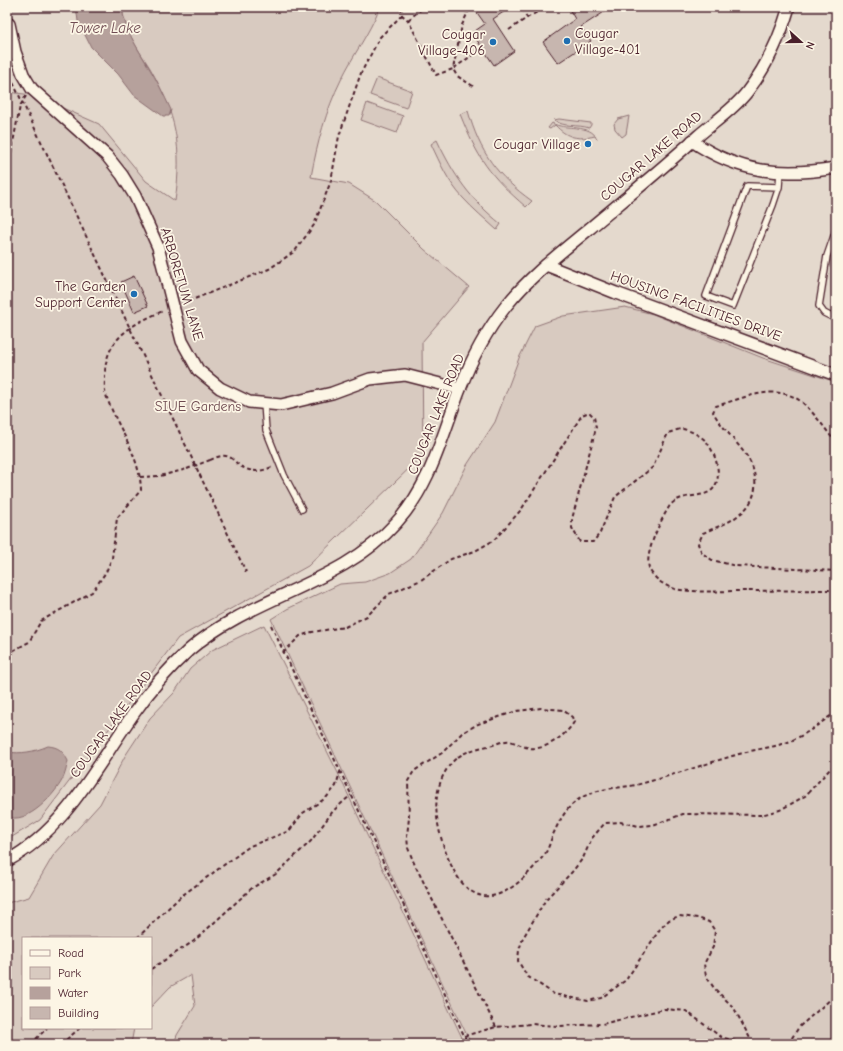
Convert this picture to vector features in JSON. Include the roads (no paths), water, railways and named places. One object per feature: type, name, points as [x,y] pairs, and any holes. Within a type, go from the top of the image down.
[{"type":"street","name":"COUGAR LAKE ROAD","points":[[7,861],[36,842],[64,812],[86,785],[150,692],[189,650],[212,631],[248,611],[344,565],[362,554],[397,523],[421,489],[432,466],[460,389],[490,327],[521,289],[546,265],[692,142],[745,95],[773,51],[789,7]]},
{"type":"street","name":"ARBORETUM LANE","points":[[9,24],[15,52],[23,74],[32,89],[107,156],[122,175],[135,196],[158,247],[182,341],[198,370],[220,388],[249,402],[281,405],[332,393],[370,379],[405,375],[460,389]]},
{"type":"street","points":[[692,142],[726,161],[747,168],[780,172],[817,171],[836,168]]},
{"type":"street","name":"HOUSING FACILITIES DRIVE","points":[[546,265],[616,293],[836,375]]},
{"type":"lane","points":[[779,187],[747,186],[706,296],[733,306],[779,187],[780,172]]},
{"type":"lane","points":[[836,230],[827,256],[820,306],[824,313],[836,319]]},
{"type":"lane","points":[[264,404],[266,430],[284,475],[302,509]]},
{"type":"water","name":"Tower Lake","points":[[76,7],[122,7],[128,30],[171,110],[169,116],[163,116],[134,95],[118,74],[91,47],[78,21]]},
{"type":"water","points":[[48,746],[55,747],[60,750],[68,761],[61,783],[48,799],[32,812],[23,817],[15,818],[7,816],[7,752],[28,752]]},
{"type":"place","name":"Cougar Village-401","points":[[567,41]]},
{"type":"place","name":"Cougar Village-406","points":[[493,42]]},
{"type":"place","name":"Cougar Village","points":[[588,144]]},
{"type":"place","name":"The Garden Support Center","points":[[134,294]]},
{"type":"park label","name":"SIUE Gardens","points":[[198,406]]}]
